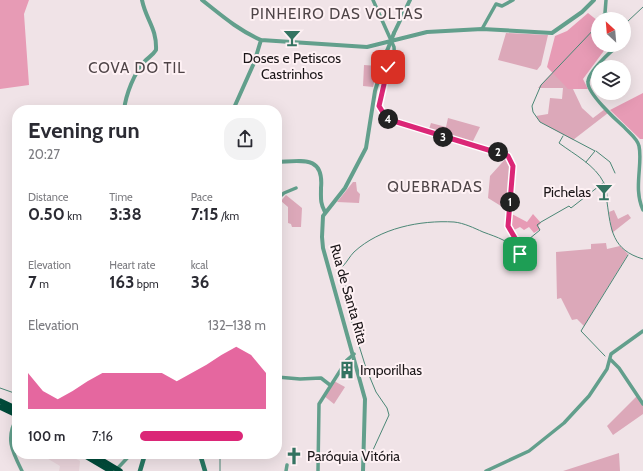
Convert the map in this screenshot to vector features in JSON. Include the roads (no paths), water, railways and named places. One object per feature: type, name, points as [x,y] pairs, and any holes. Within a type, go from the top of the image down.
[{"type":"highway","points":[[0,401],[12,407]]},
{"type":"highway","points":[[0,407],[12,413]]},
{"type":"highway","points":[[94,459],[120,471]]},
{"type":"highway","points":[[99,461],[111,471]]},
{"type":"main road","points":[[140,471],[144,459]]},
{"type":"main road","points":[[201,459],[205,471]]},
{"type":"street","points":[[125,105],[127,94],[134,79],[145,62],[156,50],[155,31],[146,14],[142,0]]},
{"type":"street","points":[[202,0],[227,21],[247,34],[261,40],[367,47],[427,32],[482,29],[552,33],[582,12],[594,0]]},
{"type":"street","points":[[373,0],[394,47],[394,58],[388,67],[379,106],[381,111],[387,119],[508,156],[513,166],[508,226],[522,250],[520,254]]},
{"type":"street","points":[[325,212],[345,188],[366,148],[375,91],[387,51],[410,0]]},
{"type":"street","points":[[482,29],[495,2],[502,6],[513,0]]},
{"type":"street","points":[[605,12],[606,0]]},
{"type":"street","points":[[235,105],[254,63],[261,40]]},
{"type":"street","points":[[610,52],[589,79],[588,85],[605,110],[635,138],[639,146],[639,195],[643,210]]},
{"type":"street","name":"Rua de Santa Rita","points":[[282,162],[310,161],[316,164],[322,176],[320,200],[325,212],[322,225],[323,248],[366,399],[363,471]]},
{"type":"street","points":[[282,195],[296,188]]},
{"type":"street","points":[[486,471],[529,451],[575,413],[607,370],[611,354],[643,331]]},
{"type":"street","points":[[318,471],[318,404],[347,360],[354,354]]},
{"type":"street","points":[[610,359],[619,368],[643,404]]},
{"type":"street","points":[[282,377],[300,379],[321,378],[330,386]]},
{"type":"street","points":[[12,426],[10,430],[12,443]]},
{"type":"street","points":[[18,459],[22,471]]},
{"type":"street","points":[[116,471],[127,459]]},
{"type":"street","points":[[286,471],[287,465]]},
{"type":"waterway","points":[[631,18],[643,7]]},
{"type":"waterway","points":[[586,162],[595,151],[540,122],[533,112],[532,106],[541,85],[591,32]]},
{"type":"waterway","points":[[563,136],[559,143],[590,166],[604,183],[608,212],[615,238],[625,250],[643,259]]},
{"type":"waterway","points":[[596,151],[610,162],[615,173]]},
{"type":"waterway","points":[[523,244],[540,230],[537,225],[569,206],[571,208],[603,183]]},
{"type":"waterway","points":[[343,266],[354,252],[376,237],[401,227],[428,222],[454,222],[465,225],[503,240],[519,253]]},
{"type":"waterway","points":[[605,356],[581,331],[628,255]]},
{"type":"waterway","points":[[521,256],[529,267]]},
{"type":"waterway","points":[[346,286],[351,307],[352,323],[366,368],[376,392],[387,408],[389,415],[373,450]]},
{"type":"waterway","points":[[0,388],[12,392]]},
{"type":"waterway","points":[[220,459],[220,471]]},
{"type":"place","name":"Doses e Petiscos Castrinhos","points":[[292,38]]},
{"type":"place","name":"Pichelas","points":[[604,192]]},
{"type":"place","name":"Imporilhas","points":[[347,370]]},
{"type":"place","name":"Paróquia Vitória","points":[[294,456]]},
{"type":"district","name":"PINHEIRO DAS VOLTAS","points":[[337,14]]},
{"type":"district","name":"COVA DO TIL","points":[[137,68]]},
{"type":"district","name":"QUEBRADAS","points":[[435,187]]}]
